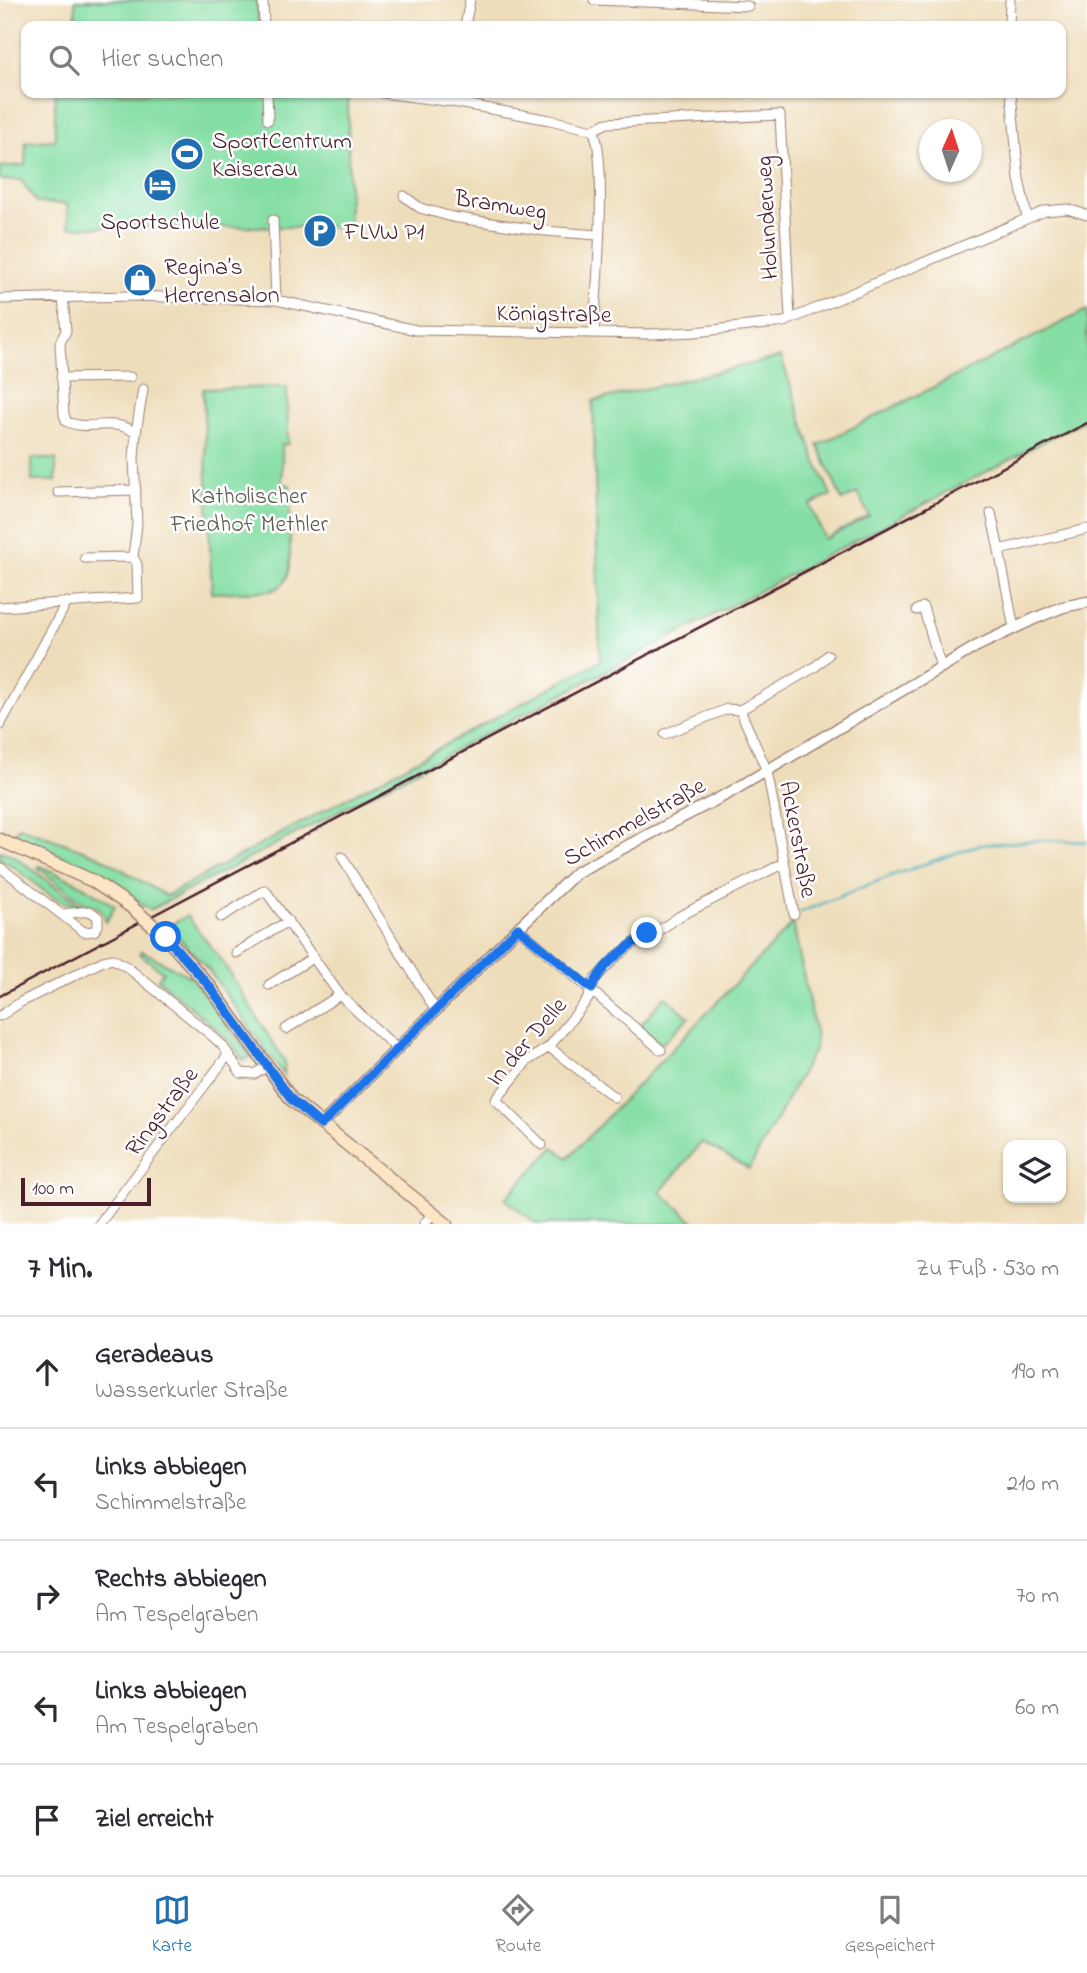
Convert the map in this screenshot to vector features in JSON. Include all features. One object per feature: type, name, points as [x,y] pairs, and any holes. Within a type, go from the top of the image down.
[{"type":"main road","points":[[0,840],[93,881],[130,905],[166,937],[210,987],[292,1100],[446,1224]]},
{"type":"street","points":[[263,0],[264,21]]},
{"type":"street","points":[[466,21],[470,0]]},
{"type":"street","points":[[594,0],[748,6]]},
{"type":"street","points":[[1009,21],[1010,0]]},
{"type":"street","points":[[267,98],[268,120]]},
{"type":"street","points":[[454,98],[593,130],[599,146],[594,333]]},
{"type":"street","points":[[1011,98],[1019,179],[1027,217]]},
{"type":"street","name":"Holunderweg","points":[[593,130],[607,123],[780,115],[790,319]]},
{"type":"street","name":"Bramweg","points":[[404,196],[420,208],[452,217],[545,231],[598,235]]},
{"type":"street","name":"Königstraße","points":[[0,299],[172,296],[276,300],[416,330],[695,332],[774,324],[790,319],[1027,217],[1057,209],[1087,215]]},
{"type":"street","points":[[273,220],[276,300]]},
{"type":"street","points":[[63,297],[66,331],[60,343],[61,378],[67,422],[76,426],[125,425],[136,433]]},
{"type":"street","points":[[61,378],[130,377]]},
{"type":"street","points":[[0,607],[138,598],[137,564],[133,557],[137,524],[134,457],[143,389]]},
{"type":"street","points":[[58,492],[136,490]]},
{"type":"street","points":[[991,513],[1014,628]]},
{"type":"street","points":[[999,550],[1087,529]]},
{"type":"street","points":[[85,558],[133,557]]},
{"type":"street","name":"Schimmelstraße","points":[[321,1125],[577,872],[729,793],[942,667],[1014,628],[1063,607],[1087,601]]},
{"type":"street","points":[[0,726],[67,602]]},
{"type":"street","points":[[917,610],[923,607],[942,667]]},
{"type":"street","points":[[665,734],[727,709],[740,710],[815,667],[828,656]]},
{"type":"street","points":[[740,710],[767,771]]},
{"type":"street","name":"Ackerstraße","points":[[767,771],[794,914]]},
{"type":"street","points":[[342,857],[436,1011]]},
{"type":"street","name":"In der Delle","points":[[542,1145],[496,1100],[527,1061],[549,1047],[588,999],[595,979],[616,957],[647,933],[658,931],[680,916],[784,863]]},
{"type":"street","points":[[0,867],[62,914]]},
{"type":"street","points":[[221,917],[265,891],[340,995],[397,1049]]},
{"type":"street","points":[[236,953],[288,921]]},
{"type":"street","points":[[518,928],[662,1050]]},
{"type":"street","points":[[269,985],[314,957]]},
{"type":"street","points":[[0,1016],[21,1002],[113,958],[211,1035],[241,1073],[255,1074],[267,1066]]},
{"type":"street","points":[[286,1029],[340,995]]},
{"type":"street","points":[[549,1047],[614,1097]]},
{"type":"street","name":"Ringstraße","points":[[99,1224],[228,1055]]},
{"type":"street","points":[[424,1224],[433,1213]]},
{"type":"green space","points":[[75,0],[257,0],[259,21],[76,21]]},
{"type":"green space","name":"SportCentrum Kaiserau","points":[[55,98],[348,98],[349,227],[69,227],[67,204],[37,203],[21,180],[0,180],[0,167],[25,165],[26,142],[55,140]]},
{"type":"green space","points":[[1087,310],[1087,419],[150,910],[87,868],[13,833],[20,827],[99,856],[166,896],[600,661],[593,401],[781,357],[816,462],[831,495],[810,505],[825,539],[869,516],[858,493],[842,500],[818,445]]},
{"type":"green space","name":"Katholischer Friedhof Methler","points":[[287,387],[288,444],[282,445],[282,484],[290,485],[290,567],[287,576],[284,583],[270,591],[212,593],[203,389]]},
{"type":"green space","points":[[32,459],[56,459],[56,481],[32,481]]},
{"type":"green space","points":[[0,851],[12,855],[81,905],[70,904],[49,894],[0,859]]},
{"type":"green space","points":[[40,866],[78,883],[115,906],[106,922],[99,909],[86,904],[38,868]]},
{"type":"green space","points":[[187,916],[221,960],[285,1062],[284,1075],[208,969],[168,926]]},
{"type":"green space","points":[[793,923],[816,1037],[814,1050],[749,1169],[702,1142],[660,1192],[697,1224],[537,1224],[505,1199],[554,1147],[568,1158]]},
{"type":"green space","points":[[142,951],[191,977],[251,1057],[243,1060],[231,1042],[158,979],[163,972],[140,954]]},
{"type":"green space","points":[[665,996],[689,1017],[662,1044],[640,1026]]},
{"type":"waterway","points":[[801,912],[888,877],[979,845],[1040,840],[1087,842]]},
{"type":"railway","points":[[0,996],[1087,423]]},
{"type":"place","name":"SportCentrum Kaiserau","points":[[187,154]]},
{"type":"place","name":"Sportschule","points":[[160,185]]},
{"type":"place","name":"FLVW P1","points":[[320,231]]},
{"type":"place","name":"Regina’s Herrensalon","points":[[140,280]]},
{"type":"route","points":[[166,937],[210,987],[292,1100],[321,1125],[518,928],[592,989],[595,979],[616,957],[647,933]]}]
